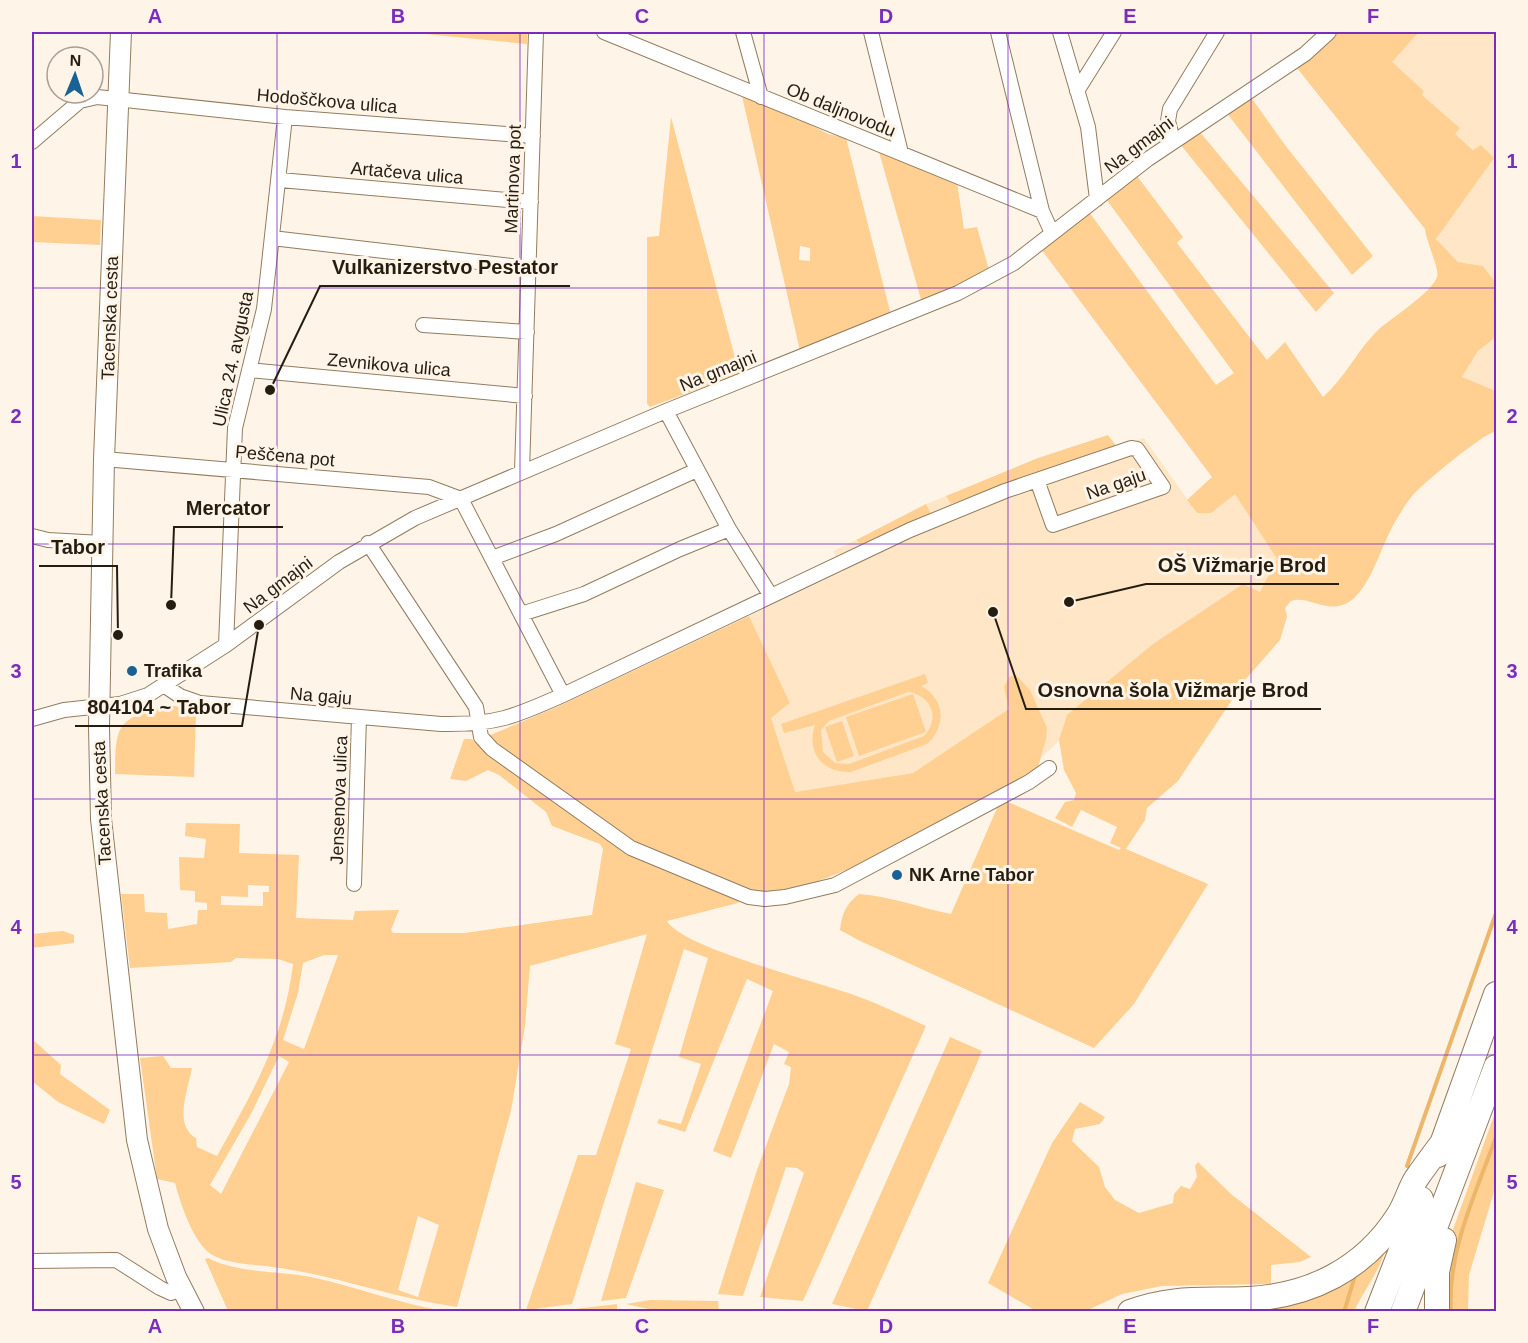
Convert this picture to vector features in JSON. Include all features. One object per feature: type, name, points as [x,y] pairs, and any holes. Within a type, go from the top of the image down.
[{"type":"highway","points":[[1377,1311],[1443,1142],[1497,994]]},
{"type":"highway","points":[[1403,1311],[1497,1067]]},
{"type":"highway","points":[[1437,1311],[1440,1254],[1466,1182],[1478,1119]]},
{"type":"highway","points":[[1131,1311],[1155,1303],[1179,1299],[1248,1299],[1284,1294],[1329,1280],[1360,1259],[1388,1231],[1405,1204],[1415,1180],[1443,1142]]},
{"type":"highway","points":[[1131,1311],[1184,1311]]},
{"type":"main road","name":"Tacenska cesta","points":[[121,32],[104,459],[99,707],[101,819],[137,1140],[158,1229],[182,1289],[194,1311]]},
{"type":"street","name":"Martinova pot","points":[[522,471],[536,32]]},
{"type":"street","name":"Ob daljnovodu","points":[[608,32],[761,98],[1042,211]]},
{"type":"street","points":[[743,32],[761,98]]},
{"type":"street","points":[[871,32],[901,153]]},
{"type":"street","points":[[998,32],[1042,211],[1052,233]]},
{"type":"street","points":[[1060,32],[1088,127],[1097,199]]},
{"type":"street","points":[[1077,92],[1114,32]]},
{"type":"street","points":[[1173,141],[1168,121],[1170,109],[1217,32]]},
{"type":"street","name":"Na gmajni","points":[[32,719],[64,710],[130,701],[165,686],[368,543],[415,518],[666,411],[958,293],[1014,263],[1173,141],[1305,54],[1329,32]]},
{"type":"street","name":"Hodoščkova ulica","points":[[32,142],[80,101],[97,97],[285,117],[533,136]]},
{"type":"street","name":"Ulica 24. avgusta","points":[[226,645],[236,428],[264,309],[280,180],[285,117]]},
{"type":"street","name":"Artačeva ulica","points":[[280,180],[531,202]]},
{"type":"street","points":[[272,238],[529,268]]},
{"type":"street","points":[[423,326],[527,332]]},
{"type":"street","name":"Zevnikova ulica","points":[[249,370],[525,396]]},
{"type":"street","points":[[666,411],[729,529],[771,596]]},
{"type":"street","name":"Na gaju","points":[[165,686],[180,696],[200,703],[479,725],[518,715],[910,530],[1037,480],[1131,448],[1137,449],[1163,487],[1053,525],[1037,480]]},
{"type":"street","name":"Peščena pot","points":[[104,459],[429,487],[461,499]]},
{"type":"street","points":[[492,558],[556,534],[697,470]]},
{"type":"street","points":[[461,499],[563,695]]},
{"type":"street","points":[[521,614],[584,594],[729,529]]},
{"type":"street","points":[[32,536],[67,542],[102,543]]},
{"type":"street","points":[[368,543],[476,707],[481,737],[492,749],[632,848],[750,897],[765,899],[835,885],[999,795],[1029,782],[1049,768]]},
{"type":"street","name":"Jensenova ulica","points":[[354,884],[359,717]]},
{"type":"street","points":[[32,1261],[116,1260],[171,1293],[182,1289]]},
{"type":"shaded area","points":[[405,32],[527,32],[527,44]]},
{"type":"shaded area","points":[[1339,32],[1419,32],[1392,62],[1424,91],[1422,95],[1460,128],[1455,134],[1473,150],[1481,145],[1494,158],[1436,239],[1458,262],[1483,266],[1496,283],[1496,337],[1478,351],[1462,377],[1496,391],[1496,431],[1466,450],[1413,495],[1390,531],[1366,583],[1353,599],[1337,606],[1305,600],[1291,601],[1285,608],[1287,617],[1280,640],[1246,679],[1178,781],[1147,808],[1145,820],[1126,849],[1208,884],[1134,1004],[1094,1048],[858,940],[840,930],[842,919],[845,909],[859,894],[883,897],[951,914],[1001,799],[1119,850],[1121,848],[1110,843],[1117,827],[1081,810],[1072,827],[1055,818],[1065,802],[1074,800],[1076,793],[1064,770],[1059,740],[1067,715],[1153,644],[1243,584],[1260,592],[1277,559],[1235,494],[1211,513],[1197,513],[1187,500],[1212,477],[1041,249],[1089,212],[1216,385],[1234,373],[1106,199],[1137,176],[1183,237],[1177,243],[1267,360],[1285,342],[1323,397],[1371,337],[1428,290],[1437,277],[1425,229],[1297,68]]},
{"type":"shaded area","points":[[1419,32],[1496,32],[1496,283],[1483,266],[1458,262],[1436,239],[1474,150],[1454,134],[1460,128],[1422,95],[1424,91],[1391,62]]},
{"type":"shaded area","points":[[742,96],[802,120],[828,134],[846,138],[891,315],[800,351]],"holes":[[[800,246],[810,248],[810,261],[799,260]]]},
{"type":"shaded area","points":[[1250,96],[1285,145],[1373,256],[1352,275],[1226,112]]},
{"type":"shaded area","points":[[671,117],[737,365],[742,373],[650,407],[647,404],[647,237],[659,236]]},
{"type":"shaded area","points":[[1199,131],[1334,293],[1316,312],[1180,144]]},
{"type":"shaded area","points":[[879,152],[957,182],[964,229],[977,227],[989,270],[922,303]]},
{"type":"shaded area","points":[[32,216],[101,220],[100,245],[32,242]]},
{"type":"shaded area","points":[[1496,337],[1496,391],[1462,377],[1478,351]]},
{"type":"shaded area","points":[[1108,435],[1117,447],[951,504],[946,496],[1038,458]]},
{"type":"shaded area","points":[[1144,438],[1197,513],[1211,513],[1235,493],[1277,559],[1260,593],[1125,678],[1042,757],[1016,706],[913,773],[795,792],[771,718],[790,703],[749,616],[844,571],[833,551],[856,540],[861,544],[868,543],[930,514],[926,504],[946,496],[952,504]]},
{"type":"shaded area","points":[[926,504],[931,514],[868,543],[861,544],[856,540]]},
{"type":"shaded area","points":[[749,616],[790,703],[771,718],[795,792],[913,773],[1009,709],[1004,687],[1009,677],[1016,675],[1030,690],[1047,728],[1032,789],[1014,799],[999,793],[876,857],[840,873],[806,885],[776,892],[750,893],[635,846],[499,751],[488,736],[557,707]]},
{"type":"shaded area","points":[[925,674],[928,683],[921,686],[935,698],[940,713],[938,729],[927,744],[851,772],[832,769],[819,759],[813,744],[815,725],[784,733],[781,724]],"holes":[[[908,692],[928,702],[931,708],[932,722],[924,736],[849,764],[835,763],[823,752],[821,730],[829,721]]]},
{"type":"shaded area","points":[[913,694],[926,732],[859,756],[846,717]]},
{"type":"shaded area","points":[[162,706],[176,706],[196,715],[194,777],[115,774],[116,746],[121,728],[135,716]]},
{"type":"shaded area","points":[[842,721],[854,756],[837,762],[825,727]]},
{"type":"shaded area","points":[[464,739],[471,739],[481,744],[636,857],[740,899],[738,903],[667,921],[678,931],[724,953],[854,995],[926,1026],[803,1301],[760,1297],[804,1173],[797,1168],[786,1167],[743,1296],[718,1294],[757,1170],[789,1084],[791,1067],[784,1064],[789,1052],[774,1044],[731,1158],[713,1151],[773,991],[747,979],[685,1132],[657,1123],[659,1119],[681,1124],[701,1064],[679,1057],[708,958],[684,949],[572,1304],[526,1310],[578,1155],[596,1155],[631,1049],[615,1044],[647,934],[530,966],[525,1026],[511,1111],[457,1307],[408,1298],[289,1269],[224,1260],[209,1253],[199,1242],[186,1218],[175,1183],[157,1179],[140,1058],[163,1056],[171,1068],[192,1068],[185,1096],[185,1125],[196,1138],[197,1147],[217,1156],[265,1064],[282,1017],[293,964],[278,959],[236,958],[231,962],[130,968],[121,894],[144,894],[145,912],[167,913],[168,929],[197,924],[198,910],[207,910],[207,903],[195,902],[195,891],[180,890],[179,857],[204,858],[206,839],[185,836],[186,823],[240,824],[239,853],[299,855],[296,918],[353,920],[355,911],[399,910],[391,930],[393,933],[465,933],[592,915],[603,849],[600,844],[552,826],[546,812],[499,775],[488,770],[466,781],[450,779]],"holes":[[[248,885],[269,886],[269,892],[263,892],[263,906],[221,905],[221,896],[248,897]],[[324,955],[338,955],[304,1049],[283,1040],[298,993],[303,963]],[[279,1056],[289,1062],[221,1194],[210,1185],[251,1114]],[[418,1216],[439,1225],[418,1297],[398,1290]]]},
{"type":"shaded area","points":[[63,931],[74,935],[74,943],[32,948],[32,934]]},
{"type":"shaded area","points":[[950,1037],[982,1051],[975,1068],[867,1311],[832,1304]]},
{"type":"shaded area","points":[[32,1039],[61,1065],[60,1074],[110,1110],[104,1124],[58,1102],[32,1081]]},
{"type":"shaded area","points":[[1080,1102],[1105,1117],[1100,1124],[1075,1129],[1072,1141],[1099,1167],[1105,1187],[1115,1200],[1139,1213],[1173,1203],[1174,1194],[1181,1186],[1190,1189],[1197,1177],[1195,1166],[1198,1162],[1231,1194],[1311,1257],[1300,1262],[1271,1265],[1271,1284],[1162,1286],[1122,1294],[1086,1311],[1038,1312],[988,1283],[1052,1143]]},
{"type":"shaded area","points":[[1496,1110],[1496,1185],[1469,1275],[1468,1311],[1445,1312],[1451,1235]]},
{"type":"shaded area","points":[[636,1182],[664,1190],[626,1298],[601,1301]]},
{"type":"shaded area","points":[[1387,1244],[1377,1271],[1354,1311],[1217,1312]]},
{"type":"shaded area","points":[[205,1259],[233,1267],[311,1277],[445,1311],[228,1311]]},
{"type":"shaded area","points":[[650,1300],[718,1301],[719,1311],[657,1311],[626,1304]]},
{"type":"shaded area","points":[[617,1304],[617,1311],[558,1311]]},
{"type":"waterway","points":[[1407,1166],[1496,913]]},
{"type":"waterway","points":[[1451,1312],[1451,1289],[1458,1245],[1496,1137]]},
{"type":"waterway","points":[[1344,1312],[1354,1279]]},
{"type":"place","name":"Vulkanizerstvo Pestator","points":[[270,390]]},
{"type":"place","name":"OŠ Vižmarje Brod","points":[[1069,602]]},
{"type":"place","name":"Mercator","points":[[171,605]]},
{"type":"place","name":"Osnovna šola Vižmarje Brod","points":[[993,612]]},
{"type":"place","name":"804104 ~ Tabor","points":[[259,625]]},
{"type":"place","name":"Tabor","points":[[118,635]]},
{"type":"place","name":"Trafika","points":[[132,671]]},
{"type":"place","name":"NK Arne Tabor","points":[[897,875]]}]
